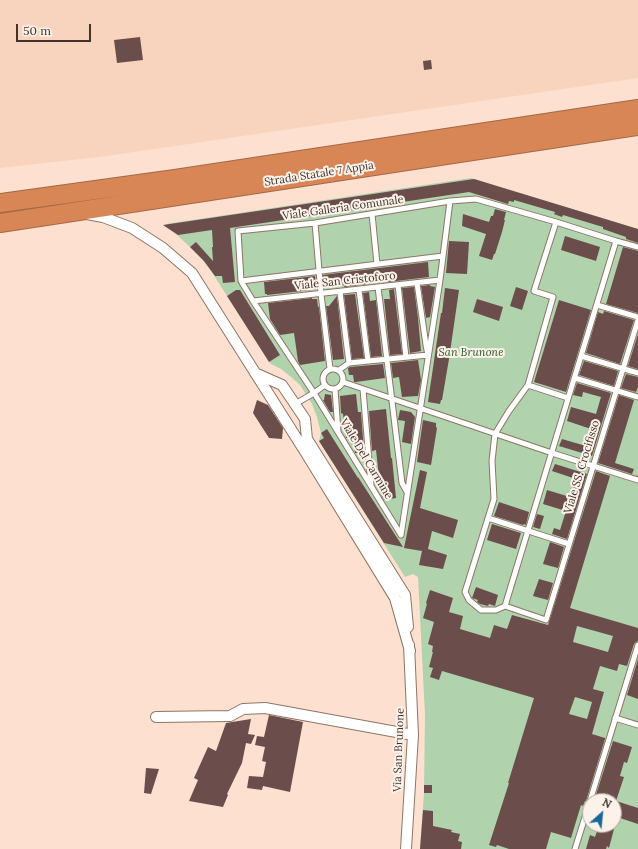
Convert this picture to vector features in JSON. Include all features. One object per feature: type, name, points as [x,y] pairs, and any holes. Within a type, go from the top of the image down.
[{"type":"highway","name":"Strada Statale 7 Appia","points":[[0,203],[190,177],[638,109]]},
{"type":"highway","name":"Strada Statale 7 Appia","points":[[0,223],[638,126]]},
{"type":"street","points":[[77,211],[132,228],[163,248],[192,274],[256,373],[395,598],[410,651]]},
{"type":"street","points":[[256,373],[282,385],[295,404],[305,419],[307,439],[405,595],[410,651]]},
{"type":"street","name":"Via San Brunone","points":[[406,849],[413,735],[410,651]]},
{"type":"street","points":[[156,717],[230,716],[243,709],[265,708],[413,735]]},
{"type":"lane","name":"Viale Galleria Comunale","points":[[241,280],[238,231],[315,223],[450,201],[476,199],[638,247]]},
{"type":"lane","points":[[407,492],[440,280],[450,201]]},
{"type":"lane","points":[[372,214],[377,264]]},
{"type":"lane","points":[[556,222],[534,291],[554,297],[528,385],[509,411],[495,434],[492,461],[494,499],[465,592],[469,600],[481,610],[496,610],[506,606],[616,241]]},
{"type":"lane","points":[[315,223],[321,294],[330,369]]},
{"type":"lane","points":[[241,280],[443,256]]},
{"type":"lane","name":"Viale Del Carmine","points":[[241,280],[253,301],[314,393],[400,536],[407,492]]},
{"type":"lane","name":"Viale San Cristoforo","points":[[253,301],[440,280]]},
{"type":"lane","points":[[417,283],[428,355]]},
{"type":"lane","points":[[398,285],[406,357]]},
{"type":"lane","points":[[378,287],[402,483],[407,492]]},
{"type":"lane","points":[[359,290],[368,361]]},
{"type":"lane","points":[[340,292],[349,363]]},
{"type":"lane","points":[[597,305],[638,317]]},
{"type":"lane","name":"Viale SS. Crocifisso","points":[[506,606],[546,620],[638,320]]},
{"type":"lane","points":[[339,370],[349,363],[428,355]]},
{"type":"lane","points":[[581,356],[638,373]]},
{"type":"lane","points":[[333,368],[339,370],[343,375],[343,382],[335,389],[329,388],[323,382],[324,373],[333,368]]},
{"type":"lane","points":[[575,378],[638,397]]},
{"type":"lane","points":[[343,382],[552,454],[638,480]]},
{"type":"lane","points":[[295,404],[325,385]]},
{"type":"lane","points":[[528,385],[568,398]]},
{"type":"lane","points":[[335,389],[338,433]]},
{"type":"lane","points":[[363,389],[371,488]]},
{"type":"lane","points":[[488,518],[569,544]]},
{"type":"lane","points":[[592,793],[638,645]]},
{"type":"lane","points":[[615,718],[638,725]]},
{"type":"lane","points":[[576,849],[582,828]]},
{"type":"shaded area","points":[[0,0],[638,0],[638,78],[100,157],[0,168]]},
{"type":"green space","name":"San Brunone","points":[[471,178],[638,229],[638,849],[420,849],[424,793],[425,715],[418,577],[413,574],[405,577],[319,441],[321,433],[317,417],[312,404],[300,385],[281,369],[271,364],[211,271],[190,247],[166,227],[166,224]]},
{"type":"building","points":[[140,37],[143,60],[117,63],[114,40]]},
{"type":"building","points":[[431,60],[432,69],[424,70],[423,61]]},
{"type":"building","points":[[474,179],[638,229],[638,243],[603,229],[603,227],[563,215],[562,217],[554,214],[555,212],[514,200],[514,202],[509,201],[508,204],[469,192],[230,228],[235,282],[223,283],[222,276],[215,276],[204,261],[190,247],[196,242],[213,261],[212,230],[178,235],[163,225]]},
{"type":"building","points":[[495,209],[506,212],[502,232],[492,260],[479,256],[486,234],[462,226],[463,214],[489,222]]},
{"type":"building","points":[[565,236],[600,247],[596,261],[561,250]]},
{"type":"building","points":[[449,241],[469,242],[467,274],[446,273]]},
{"type":"building","points":[[623,247],[638,251],[638,313],[606,304]]},
{"type":"building","points":[[428,262],[429,277],[387,282],[386,274],[367,277],[368,284],[332,287],[330,274]]},
{"type":"building","points":[[330,274],[331,281],[324,282],[323,275]]},
{"type":"building","points":[[315,276],[316,283],[310,283],[311,290],[265,294],[264,282]]},
{"type":"building","points":[[430,285],[435,287],[430,317],[426,318],[421,286]]},
{"type":"building","points":[[414,287],[421,351],[410,353],[402,288]]},
{"type":"building","points":[[516,287],[528,291],[522,310],[510,306]]},
{"type":"building","points":[[445,288],[459,290],[449,359],[440,404],[428,402]]},
{"type":"building","points":[[394,289],[402,354],[390,355],[384,299],[390,299],[389,290]]},
{"type":"building","points":[[236,290],[240,290],[280,355],[269,362],[227,296]]},
{"type":"building","points":[[369,292],[370,301],[376,300],[382,356],[371,357],[363,293]]},
{"type":"building","points":[[355,294],[364,358],[352,359],[344,295]]},
{"type":"building","points":[[337,296],[344,359],[333,360],[326,306],[329,306]]},
{"type":"building","points":[[312,298],[317,299],[319,307],[325,361],[300,365],[298,361],[294,333],[280,335],[270,319],[268,303]]},
{"type":"building","points":[[477,299],[503,307],[499,321],[473,312]]},
{"type":"building","points":[[559,300],[591,310],[566,392],[534,382]]},
{"type":"building","points":[[604,311],[634,320],[620,364],[586,353],[598,312],[603,314]]},
{"type":"building","points":[[638,334],[638,369],[628,366]]},
{"type":"building","points":[[418,360],[421,380],[418,396],[402,397],[399,377],[393,378],[391,363]]},
{"type":"building","points":[[584,361],[618,371],[614,386],[579,375]]},
{"type":"building","points":[[383,364],[385,378],[354,382],[353,375],[349,375],[348,368],[350,367]]},
{"type":"building","points":[[626,374],[638,377],[638,387],[636,392],[621,388]]},
{"type":"building","points":[[577,383],[611,393],[592,456],[559,446],[562,439],[586,446],[591,429],[567,421],[571,407],[596,414],[601,397],[583,392],[582,397],[573,395]]},
{"type":"building","points":[[325,394],[331,395],[333,412],[330,412],[323,400]]},
{"type":"building","points":[[356,394],[358,412],[361,412],[364,452],[355,453],[353,437],[346,438],[343,414],[341,413],[340,396]]},
{"type":"building","points":[[619,395],[634,400],[615,463],[634,469],[632,474],[598,463]]},
{"type":"building","points":[[257,400],[268,405],[283,428],[282,439],[269,438],[253,413]]},
{"type":"building","points":[[386,409],[396,498],[384,500],[381,495],[376,450],[372,451],[369,411]]},
{"type":"building","points":[[400,410],[411,412],[415,417],[411,444],[402,442],[405,421],[398,420]]},
{"type":"building","points":[[423,420],[436,423],[437,428],[431,465],[417,462]]},
{"type":"building","points":[[327,429],[403,547],[384,543],[319,441],[324,438],[321,433]]},
{"type":"building","points":[[555,464],[587,474],[567,539],[552,534],[554,528],[560,530],[566,511],[543,504],[547,490],[570,497],[576,479],[552,471]]},
{"type":"building","points":[[420,470],[427,472],[420,508],[458,520],[453,538],[432,531],[428,549],[447,555],[443,569],[419,565],[422,551],[404,548]]},
{"type":"building","points":[[596,471],[610,476],[570,608],[638,628],[638,641],[634,644],[627,666],[619,664],[617,671],[600,666],[593,689],[604,692],[592,734],[605,739],[588,793],[582,793],[582,806],[571,838],[551,832],[546,849],[509,849],[497,845],[496,847],[489,845],[534,698],[442,671],[439,680],[430,677],[433,668],[429,667],[433,646],[428,644],[434,622],[423,618],[430,590],[453,598],[449,612],[463,616],[460,629],[490,638],[494,625],[507,629],[512,615],[548,625]],"holes":[[[577,626],[613,636],[608,652],[573,642]],[[575,697],[592,702],[587,719],[569,714]]]},
{"type":"building","points":[[499,502],[529,512],[526,525],[494,516]]},
{"type":"building","points":[[537,514],[544,516],[540,529],[533,527]]},
{"type":"building","points":[[492,524],[521,533],[516,549],[487,540]]},
{"type":"building","points":[[550,542],[564,547],[558,568],[543,564]]},
{"type":"building","points":[[539,579],[553,583],[548,600],[533,596]]},
{"type":"building","points":[[476,587],[498,595],[495,606],[480,604],[477,602],[478,600],[472,598]]},
{"type":"building","points":[[638,659],[638,699],[627,695]]},
{"type":"building","points":[[269,715],[303,722],[290,792],[263,786],[262,790],[247,788],[249,776],[263,777],[266,762],[262,761],[265,747],[255,745],[257,736],[264,737]]},
{"type":"building","points":[[251,719],[248,734],[255,735],[251,744],[246,743],[242,763],[227,794],[228,795],[223,807],[189,801],[198,780],[194,778],[208,747],[216,751],[226,723]]},
{"type":"building","points":[[613,741],[632,747],[627,763],[624,762],[620,776],[624,777],[619,793],[597,793]]},
{"type":"building","points":[[146,768],[159,769],[151,794],[144,793]]},
{"type":"building","points":[[424,785],[432,785],[432,793],[424,793]]},
{"type":"building","points":[[622,803],[638,808],[638,824],[622,819]]},
{"type":"building","points":[[423,810],[433,811],[433,826],[452,830],[451,832],[460,834],[458,841],[462,842],[461,849],[420,849]]},
{"type":"building","points":[[596,833],[613,833],[609,848],[607,846],[606,849],[586,849],[590,835],[595,837]]}]
